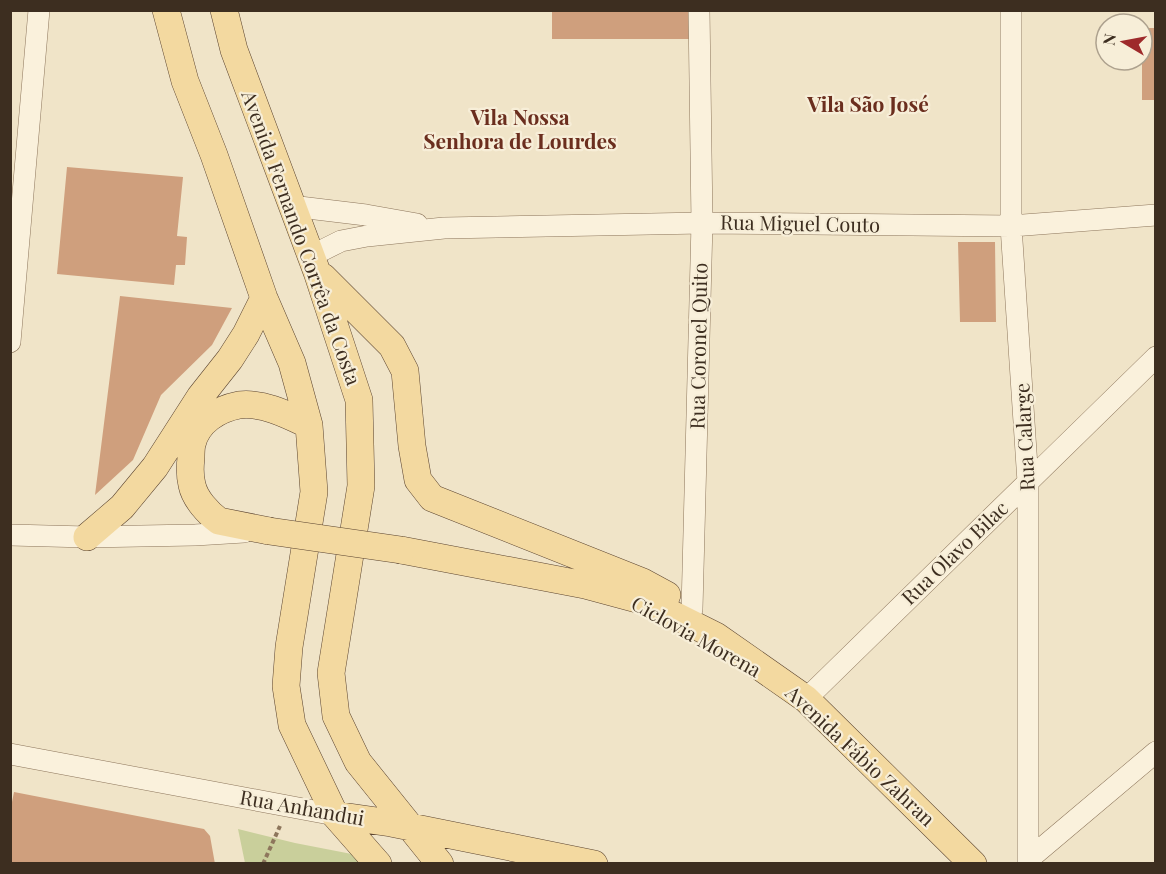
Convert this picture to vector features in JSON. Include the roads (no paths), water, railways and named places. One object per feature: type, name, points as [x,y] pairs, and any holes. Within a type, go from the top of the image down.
[{"type":"main road","points":[[166,10],[185,81],[214,155],[264,298],[292,363],[309,425],[314,492],[289,647],[286,686],[292,725],[335,815],[378,864]]},
{"type":"main road","name":"Avenida Fernando Corrêa da Costa","points":[[224,10],[234,50],[314,264],[359,400],[361,486],[331,673],[336,716],[358,762],[440,864]]},
{"type":"main road","points":[[314,264],[392,346],[405,371],[412,446],[418,480],[432,498],[643,582],[690,616]]},
{"type":"main road","points":[[87,537],[122,507],[155,467],[201,397],[241,343],[264,298]]},
{"type":"main road","points":[[309,425],[274,410],[255,406],[240,405],[219,411],[201,425],[192,443],[190,466],[192,487],[203,506],[219,521],[269,531],[401,550],[585,585],[690,616]]},
{"type":"main road","name":"Avenida Fábio Zahran","points":[[690,616],[806,699],[973,864]]},
{"type":"main road","name":"Rua Anhandui","points":[[335,815],[594,864]]},
{"type":"street","points":[[10,342],[19,141],[39,10]]},
{"type":"street","name":"Rua Coronel Quito","points":[[690,616],[702,224],[699,10]]},
{"type":"street","name":"Rua Calarge","points":[[1011,10],[1011,226],[1028,482],[1028,862]]},
{"type":"street","name":"Rua Miguel Couto","points":[[291,206],[444,228]]},
{"type":"street","name":"Rua Miguel Couto","points":[[314,264],[341,242],[367,236],[444,228],[702,224],[1011,226],[1155,215]]},
{"type":"street","name":"Rua Olavo Bilac","points":[[806,699],[1155,357]]},
{"type":"street","points":[[10,536],[195,535],[269,531]]},
{"type":"street","points":[[1028,862],[1155,752]]},
{"type":"street","name":"Rua Anhandui","points":[[10,754],[335,815]]},
{"type":"district","name":"Vila São José","points":[[868,105]]},
{"type":"district","name":"Vila Nossa Senhora de Lourdes","points":[[520,130]]}]
